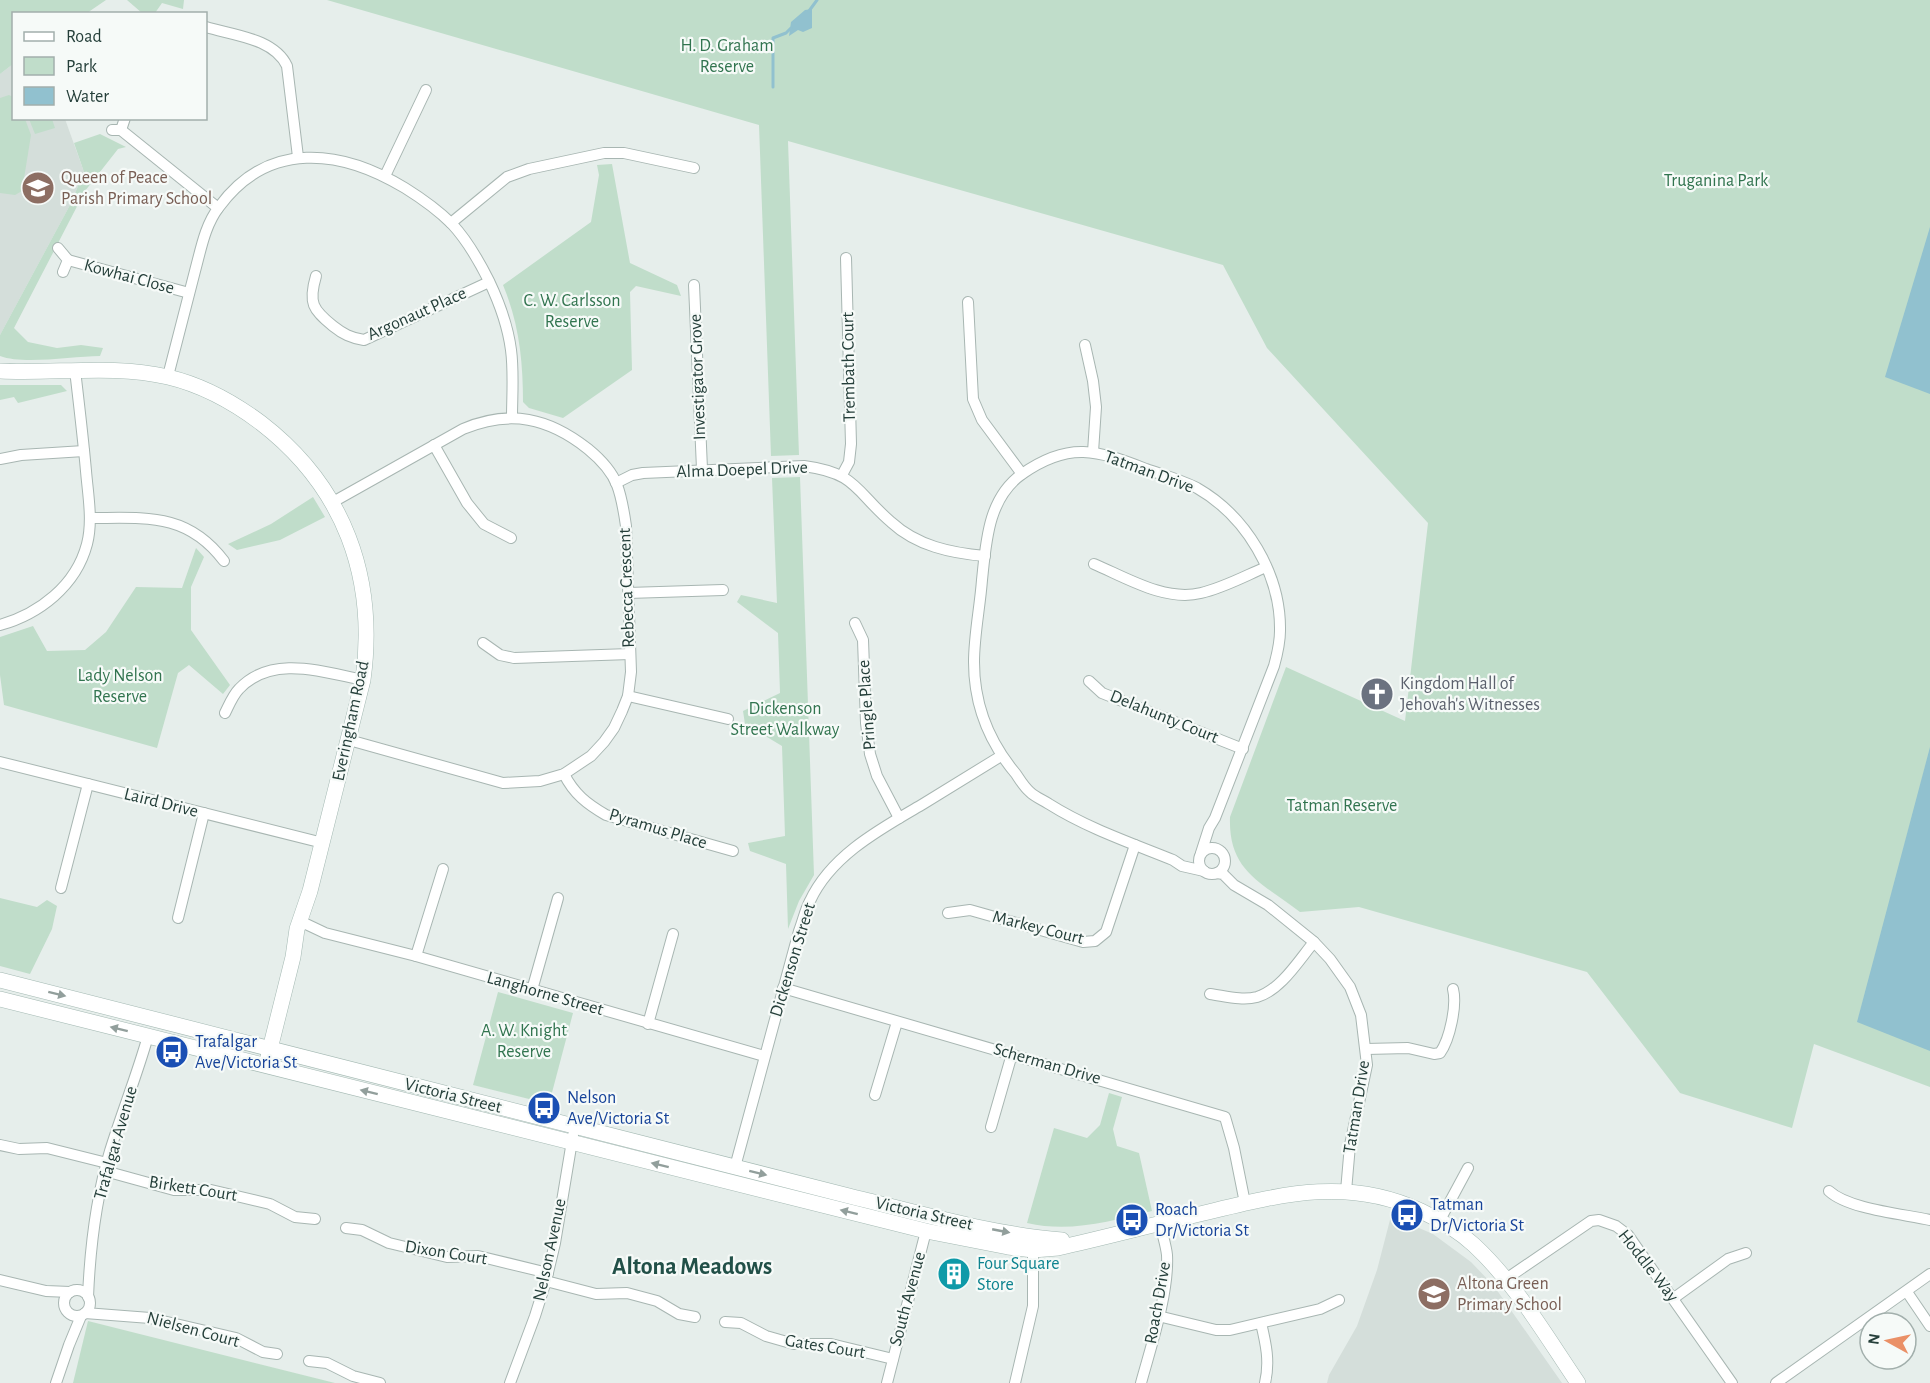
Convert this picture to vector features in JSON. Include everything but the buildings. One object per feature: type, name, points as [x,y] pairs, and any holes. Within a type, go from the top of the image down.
[{"type":"street","points":[[207,27],[261,43],[277,51],[283,57],[287,66],[298,157]]},
{"type":"street","points":[[385,176],[426,90]]},
{"type":"street","points":[[119,126],[218,207]]},
{"type":"street","points":[[451,223],[507,177],[529,169],[604,153],[624,153],[694,168]]},
{"type":"street","points":[[168,376],[204,236],[218,207],[237,186],[253,174],[273,164],[298,157],[322,157],[349,162],[385,176],[419,197],[451,223],[470,249],[489,282],[503,316],[511,350],[512,418]]},
{"type":"street","name":"Kowhai Close","points":[[58,248],[68,260],[189,293]]},
{"type":"street","name":"Trembath Court","points":[[842,475],[849,462],[851,444],[846,258]]},
{"type":"street","name":"Kowhai Close","points":[[63,272],[68,260]]},
{"type":"street","name":"Argonaut Place","points":[[316,276],[313,295],[318,314],[343,334],[364,340],[489,282]]},
{"type":"street","name":"Investigator Grove","points":[[694,285],[702,469]]},
{"type":"street","points":[[968,302],[973,399],[982,420],[1022,474]]},
{"type":"street","points":[[1085,345],[1094,381],[1093,452]]},
{"type":"street","points":[[0,625],[24,617],[51,600],[69,581],[85,551],[90,518],[75,370]]},
{"type":"street","name":"Everingham Road","points":[[0,372],[125,371],[168,376],[200,387],[238,406],[282,440],[309,468],[333,502],[354,549],[362,579],[366,613],[366,660],[363,680],[267,1066]]},
{"type":"street","name":"Rebecca Crescent","points":[[333,502],[476,424],[512,418],[543,423],[570,434],[597,457],[616,483],[626,526],[631,672],[628,696],[614,729],[591,756],[564,774],[540,781],[503,783],[349,740]]},
{"type":"street","points":[[434,445],[467,503],[478,517],[484,524],[511,538]]},
{"type":"street","points":[[0,459],[21,455],[84,451]]},
{"type":"street","name":"Tatman Drive","points":[[1173,860],[1189,861],[1200,855],[1274,666],[1279,643],[1278,608],[1266,567],[1252,540],[1242,527],[1217,501],[1195,487],[1116,456],[1093,452],[1073,452],[1053,457],[1022,474],[1007,487],[989,526],[974,661],[978,699],[986,726],[1001,756],[1030,792],[1066,815],[1173,860],[1182,866],[1204,871]]},
{"type":"street","name":"Alma Doepel Drive","points":[[616,483],[643,473],[702,469],[804,466],[826,469],[842,475],[858,486],[891,522],[906,533],[936,549],[985,556]]},
{"type":"street","points":[[90,518],[154,518],[179,524],[200,535],[224,561]]},
{"type":"street","points":[[1094,564],[1171,594],[1186,595],[1201,593],[1266,567]]},
{"type":"street","points":[[628,593],[723,590]]},
{"type":"street","name":"Pringle Place","points":[[855,623],[863,640],[866,723],[870,753],[876,776],[899,818]]},
{"type":"street","points":[[483,643],[500,655],[514,658],[630,654]]},
{"type":"street","points":[[225,713],[237,690],[253,676],[278,668],[308,669],[363,680]]},
{"type":"street","name":"Delahunty Court","points":[[1089,681],[1102,693],[1243,749]]},
{"type":"street","points":[[628,696],[728,719]]},
{"type":"street","name":"Dickenson Street","points":[[730,1183],[783,988],[810,900],[820,884],[856,847],[1001,756]]},
{"type":"street","name":"Laird Drive","points":[[0,762],[322,843]]},
{"type":"street","name":"Pyramus Place","points":[[564,774],[573,790],[589,805],[606,815],[733,851]]},
{"type":"street","points":[[62,888],[88,784]]},
{"type":"street","points":[[178,918],[204,813]]},
{"type":"street","name":"Tatman Drive","points":[[1215,818],[1216,848]]},
{"type":"street","name":"Markey Court","points":[[948,913],[970,910],[1083,942],[1095,941],[1106,932],[1135,845]]},
{"type":"street","points":[[1211,848],[1216,848],[1223,853],[1226,860],[1224,867],[1217,873],[1208,873],[1201,868],[1200,855],[1211,848]]},
{"type":"street","name":"Tatman Drive","points":[[1226,860],[1247,892]]},
{"type":"street","points":[[416,956],[443,869]]},
{"type":"street","name":"Tatman Drive","points":[[1217,873],[1223,874],[1234,885],[1268,905],[1314,942],[1330,959],[1350,987],[1361,1015],[1367,1065],[1350,1145],[1346,1191]]},
{"type":"street","points":[[532,990],[558,898]]},
{"type":"street","name":"Langhorne Street","points":[[303,927],[416,956],[764,1056]]},
{"type":"street","points":[[648,1024],[673,934]]},
{"type":"street","points":[[1210,994],[1237,999],[1257,997],[1271,990],[1284,978],[1314,942]]},
{"type":"street","name":"Victoria Street","points":[[0,980],[735,1167],[928,1223],[980,1243],[1033,1243],[1058,1248],[1284,1194],[1328,1190],[1367,1193],[1403,1203],[1440,1220],[1473,1245],[1506,1279],[1578,1383]]},
{"type":"street","name":"Scherman Drive","points":[[783,988],[1226,1117],[1245,1203]]},
{"type":"street","points":[[1366,1049],[1408,1048],[1434,1054],[1440,1053],[1447,1037],[1455,1004],[1453,989]]},
{"type":"street","name":"Victoria Street","points":[[0,999],[730,1183],[928,1223]]},
{"type":"street","name":"Trafalgar Avenue","points":[[89,1299],[89,1269],[98,1201],[106,1167],[152,1018]]},
{"type":"street","points":[[875,1095],[897,1022]]},
{"type":"street","points":[[991,1127],[1012,1054]]},
{"type":"street","name":"Nelson Avenue","points":[[510,1383],[547,1277],[575,1126]]},
{"type":"street","name":"Birkett Court","points":[[0,1145],[19,1149],[47,1148],[174,1190],[200,1189],[221,1192],[270,1203],[295,1217],[315,1219]]},
{"type":"street","points":[[1440,1220],[1468,1168]]},
{"type":"street","points":[[1829,1191],[1837,1198],[1851,1203],[1930,1220]]},
{"type":"street","name":"Hoddle Way","points":[[1506,1279],[1583,1224],[1599,1220],[1623,1230],[1674,1298],[1732,1383]]},
{"type":"street","name":"South Avenue","points":[[887,1383],[928,1223]]},
{"type":"street","name":"Roach Drive","points":[[1141,1383],[1158,1316],[1167,1268],[1167,1252],[1160,1223]]},
{"type":"street","name":"Dixon Court","points":[[346,1228],[362,1230],[389,1243],[447,1257],[478,1256],[596,1294],[627,1293],[657,1301],[679,1314],[695,1317]]},
{"type":"street","points":[[1015,1383],[1033,1306],[1033,1243]]},
{"type":"street","points":[[1674,1298],[1728,1259],[1746,1253]]},
{"type":"street","name":"Trafalgar Avenue","points":[[72,1291],[89,1269]]},
{"type":"street","points":[[1776,1383],[1930,1274]]},
{"type":"street","points":[[0,1280],[46,1291],[82,1292],[106,1315]]},
{"type":"street","points":[[46,1291],[55,1296],[74,1316],[83,1315]]},
{"type":"street","points":[[69,1345],[64,1299],[72,1291]]},
{"type":"street","points":[[1907,1292],[1930,1326]]},
{"type":"street","points":[[56,1383],[69,1345],[83,1315],[89,1308],[89,1299]]},
{"type":"street","points":[[1158,1316],[1216,1330],[1230,1330],[1320,1309],[1339,1300]]},
{"type":"street","name":"Nielsen Court","points":[[83,1315],[150,1317],[236,1338],[264,1352],[277,1354]]},
{"type":"street","name":"Gates Court","points":[[726,1322],[741,1323],[766,1336],[794,1344],[831,1344],[893,1359]]},
{"type":"street","points":[[1262,1323],[1268,1364],[1265,1383]]},
{"type":"street","points":[[309,1361],[327,1364],[353,1376],[380,1383]]},
{"type":"street","name":"Nelson Avenue","points":[[516,1371],[518,1383]]},
{"type":"shaded area","name":"Queen of Peace Parish Primary School","points":[[12,65],[12,120],[65,120],[84,172],[70,205],[0,335],[0,74]]},
{"type":"shaded area","name":"Altona Green Primary School","points":[[1391,1216],[1433,1234],[1471,1262],[1494,1286],[1562,1383],[1327,1383],[1329,1375],[1357,1326],[1377,1270]]},
{"type":"green space","points":[[0,0],[106,0],[88,12],[12,12],[12,65],[0,74]]},
{"type":"green space","points":[[127,0],[184,0],[183,9],[162,3],[156,12],[141,12]]},
{"type":"green space","points":[[327,0],[1930,0],[1930,1087],[1814,1044],[1792,1128],[1680,1093],[1587,972],[1359,907],[1300,912],[1250,874],[1235,851],[1230,817],[1286,667],[1405,721],[1428,523],[1267,348],[1223,265],[788,141],[799,455],[771,456],[759,125]]},
{"type":"green space","points":[[9,95],[12,96],[12,120],[25,120],[31,135],[22,191],[15,195],[0,193],[0,98]]},
{"type":"green space","points":[[29,120],[52,120],[55,128],[35,134]]},
{"type":"green space","points":[[100,134],[126,147],[118,149],[85,191],[14,328],[28,342],[57,348],[81,345],[103,348],[100,356],[22,360],[0,356],[0,335],[70,205],[84,172],[74,143]]},
{"type":"green space","name":"C. W. Carlsson Reserve","points":[[612,164],[630,263],[677,285],[681,296],[636,286],[630,292],[632,370],[563,418],[529,408],[523,402],[519,342],[503,285],[591,222],[599,175],[597,165]]},
{"type":"green space","points":[[0,385],[61,385],[67,391],[18,403],[14,397],[0,400]]},
{"type":"green space","name":"Dickenson Street Walkway","points":[[800,477],[814,875],[799,901],[788,929],[786,864],[750,851],[748,843],[785,836],[782,746],[745,724],[743,711],[780,693],[778,633],[737,602],[741,595],[777,603],[772,478]]},
{"type":"green space","points":[[313,497],[325,517],[280,540],[237,550],[228,544],[271,524]]},
{"type":"green space","name":"Lady Nelson Reserve","points":[[196,548],[204,557],[191,587],[191,630],[230,685],[223,694],[189,665],[178,673],[157,748],[4,705],[0,675],[0,637],[33,626],[47,651],[85,650],[106,632],[136,587],[182,588]]},
{"type":"green space","points":[[0,898],[37,907],[47,900],[57,906],[52,929],[30,974],[0,966]]},
{"type":"green space","name":"A. W. Knight Reserve","points":[[498,992],[573,1013],[549,1104],[473,1085]]},
{"type":"green space","points":[[1109,1093],[1122,1097],[1113,1129],[1117,1146],[1139,1153],[1152,1211],[1106,1222],[1075,1226],[1043,1226],[1027,1223],[1054,1128],[1087,1138],[1100,1125]]},
{"type":"green space","points":[[88,1321],[335,1383],[73,1383]]},
{"type":"water","points":[[812,9],[812,28],[803,32],[798,30],[789,36],[791,22],[805,10]]},
{"type":"water","points":[[1930,227],[1930,394],[1885,377]]},
{"type":"water","points":[[1930,747],[1930,1051],[1857,1022]]},
{"type":"waterway","points":[[809,11],[817,0]]},
{"type":"waterway","points":[[773,87],[773,38],[786,33],[791,28]]},
{"type":"place","name":"Queen of Peace Parish Primary School","points":[[38,188]]},
{"type":"place","name":"Kingdom Hall of Jehovah's Witnesses","points":[[1377,694]]},
{"type":"place","name":"Trafalgar Ave/Victoria St","points":[[172,1052]]},
{"type":"place","name":"Nelson Ave/Victoria St","points":[[544,1108]]},
{"type":"place","name":"Tatman Dr/Victoria St","points":[[1407,1215]]},
{"type":"place","name":"Roach Dr/Victoria St","points":[[1132,1220]]},
{"type":"place","name":"Four Square Store","points":[[954,1274]]},
{"type":"place","name":"Altona Green Primary School","points":[[1434,1294]]},
{"type":"district","name":"Altona Meadows","points":[[692,1267]]},
{"type":"park label","name":"H. D. Graham Reserve","points":[[727,56]]},
{"type":"park label","name":"Truganina Park","points":[[1716,181]]},
{"type":"park label","name":"Tatman Reserve","points":[[1342,806]]}]
